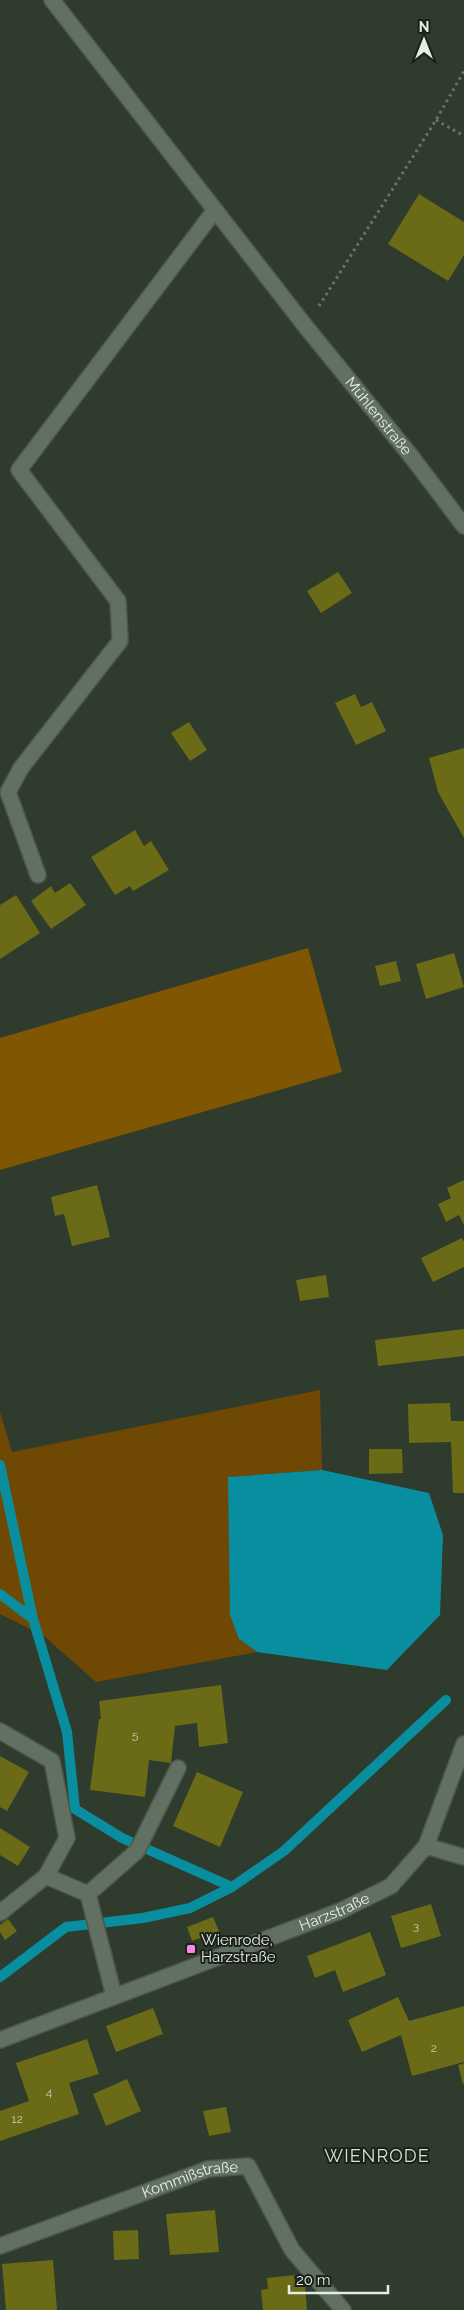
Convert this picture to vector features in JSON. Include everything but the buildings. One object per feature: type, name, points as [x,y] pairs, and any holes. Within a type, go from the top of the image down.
[{"type":"main road","name":"Mühlenstraße","points":[[52,0],[291,308],[411,456],[464,526]]},
{"type":"main road","points":[[38,875],[8,792],[21,768],[120,641],[119,609],[118,601],[19,470],[215,210]]},
{"type":"main road","points":[[0,1731],[52,1762],[67,1838],[46,1876],[0,1913]]},
{"type":"main road","points":[[464,1744],[426,1846],[464,1857]]},
{"type":"main road","points":[[90,1900],[137,1851],[178,1768]]},
{"type":"main road","name":"Harzstraße","points":[[0,2040],[340,1911],[391,1886],[426,1846]]},
{"type":"main road","points":[[46,1876],[90,1900],[100,1948],[114,1996]]},
{"type":"main road","name":"Kommißstraße","points":[[0,2246],[208,2169],[248,2166],[292,2250],[343,2310]]},
{"type":"path","points":[[306,327],[436,120],[464,71]]},
{"type":"path","points":[[436,120],[464,136]]},
{"type":"shaded area","points":[[308,948],[342,1072],[0,1170],[0,1038]]},
{"type":"shaded area","points":[[320,1390],[322,1470],[229,1477],[239,1639],[257,1652],[96,1682],[44,1636],[0,1614],[0,1412],[12,1452]]},
{"type":"water","points":[[322,1470],[429,1493],[443,1535],[440,1615],[387,1670],[257,1652],[239,1639],[230,1615],[228,1477]]},
{"type":"waterway","points":[[0,1465],[33,1619],[67,1732],[75,1809],[122,1838],[232,1887]]},
{"type":"waterway","points":[[0,1594],[33,1619]]},
{"type":"waterway","points":[[0,1977],[66,1927],[143,1918],[190,1908],[232,1887],[284,1851],[446,1700]]},
{"type":"place","name":"Wienrode, Harzstraße","points":[[191,1949]]},
{"type":"district","name":"WIENRODE","points":[[377,2155]]}]
